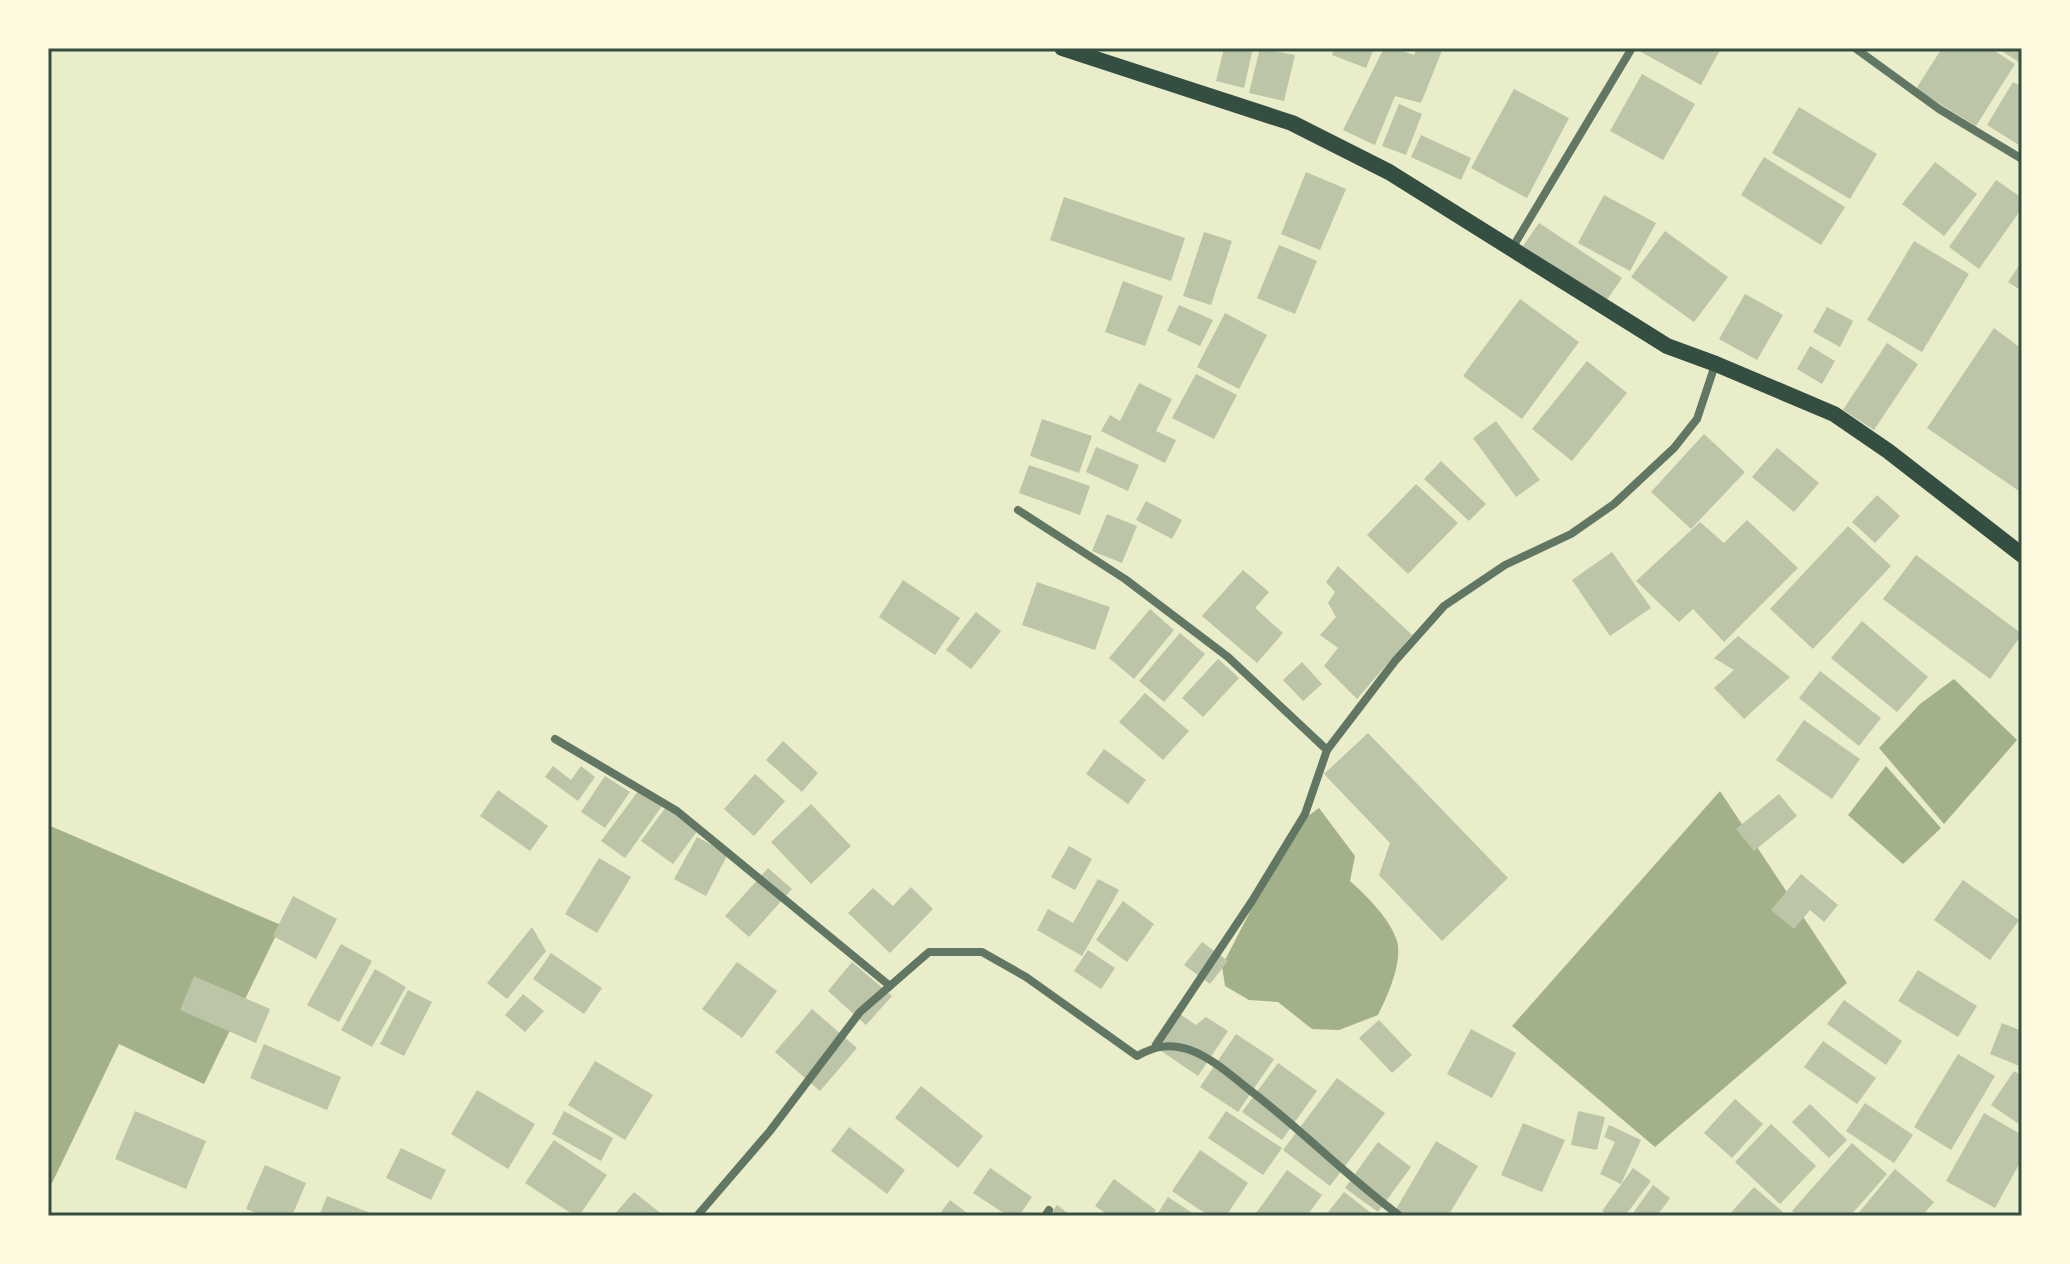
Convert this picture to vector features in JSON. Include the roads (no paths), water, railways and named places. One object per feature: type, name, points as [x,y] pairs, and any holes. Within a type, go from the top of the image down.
[{"type":"main road","points":[[1074,49],[1292,123],[1389,172],[1667,346],[1834,414],[1888,451],[2022,555]]},
{"type":"street","points":[[1511,250],[1632,48]]},
{"type":"street","points":[[1855,48],[1939,109],[2022,159]]},
{"type":"street","points":[[697,1216],[770,1131],[860,1012],[929,952],[982,952],[1026,977],[1137,1056],[1156,1045],[1252,901],[1305,814],[1327,750],[1395,661],[1444,606],[1505,565],[1571,534],[1614,504],[1674,448],[1697,419],[1716,364]]},
{"type":"street","points":[[1018,510],[1125,579],[1228,657],[1327,750]]},
{"type":"street","points":[[555,739],[677,811],[890,986]]},
{"type":"street","points":[[1156,1045],[1191,1050],[1226,1072],[1290,1121],[1369,1193],[1400,1216]]}]
